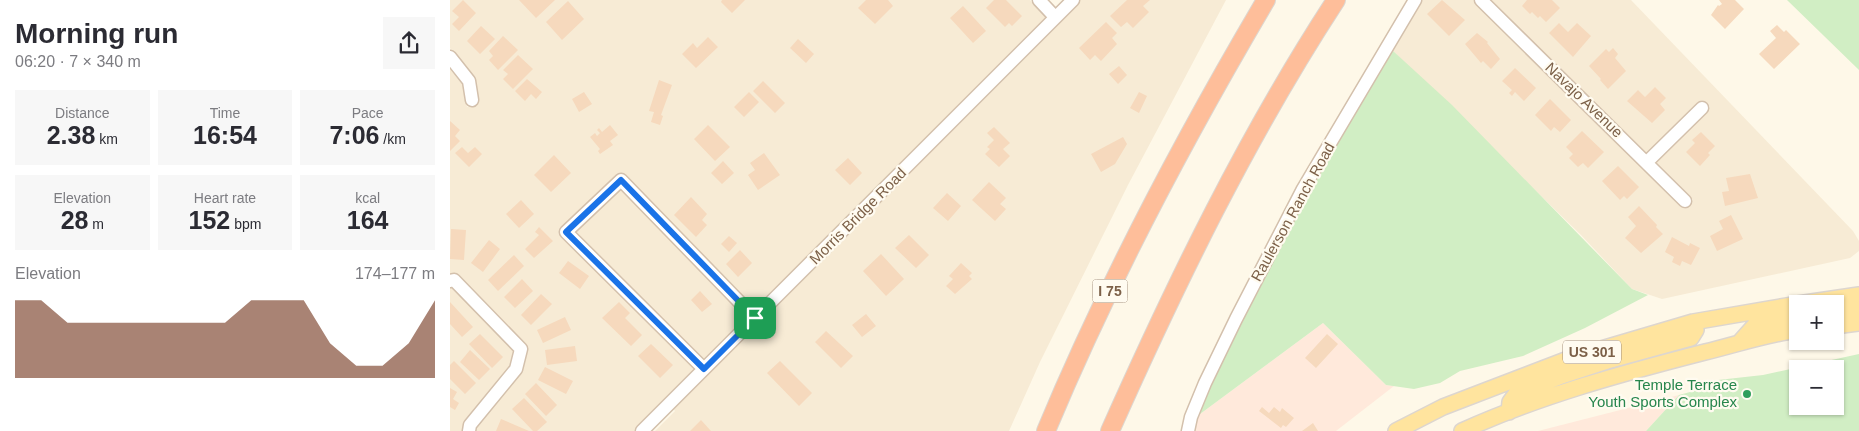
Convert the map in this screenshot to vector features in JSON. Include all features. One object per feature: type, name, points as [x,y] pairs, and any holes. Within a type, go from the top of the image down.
[{"type":"highway","name":"I 75","points":[[1046,431],[1135,238],[1234,55],[1266,0]]},
{"type":"highway","points":[[1110,431],[1149,344],[1231,181],[1278,96],[1336,0]]},
{"type":"main road","name":"US 301","points":[[1844,297],[1859,295]]},
{"type":"main road","name":"US 301","points":[[1396,431],[1443,407],[1570,358],[1693,322],[1789,306]]},
{"type":"main road","points":[[1844,311],[1859,309]]},
{"type":"main road","points":[[1739,344],[1755,325],[1789,319]]},
{"type":"main road","points":[[1508,412],[1510,402],[1515,395],[1561,376],[1691,338],[1696,330],[1693,322]]},
{"type":"main road","points":[[1844,325],[1859,323]]},
{"type":"main road","name":"US 301","points":[[1462,431],[1508,412],[1595,383],[1789,332]]},
{"type":"street","points":[[1039,0],[1055,17]]},
{"type":"street","name":"Morris Bridge Road","points":[[642,431],[1073,0]]},
{"type":"street","name":"Raulerson Ranch Road","points":[[1188,431],[1190,417],[1205,382],[1303,189],[1415,0]]},
{"type":"street","name":"Navajo Avenue","points":[[1481,0],[1686,201]]},
{"type":"street","points":[[450,57],[469,81],[472,100]]},
{"type":"street","points":[[1647,162],[1702,108]]},
{"type":"street","points":[[704,369],[566,232],[621,180],[755,318]]},
{"type":"street","points":[[450,281],[454,280],[521,349],[516,370],[470,426],[469,431]]},
{"type":"shaded area","points":[[450,0],[1030,0],[1047,18],[755,310],[625,176],[563,228],[696,370],[635,431],[475,431],[475,427],[520,373],[526,349],[450,275],[450,67],[463,84],[467,107],[478,104],[473,77],[450,48]]},
{"type":"shaded area","points":[[1080,0],[1226,0],[1128,185],[1040,362],[1009,431],[655,431],[675,411],[673,408]]},
{"type":"shaded area","points":[[1421,0],[1473,0],[1685,209],[1693,200],[1655,162],[1710,107],[1702,100],[1648,155],[1490,0],[1631,0],[1853,231],[1859,241],[1859,251],[1850,258],[1662,299],[1632,289],[1581,235],[1392,50]]},
{"type":"shaded area","points":[[620,188],[747,319],[705,361],[574,231]]},
{"type":"shaded area","points":[[452,286],[514,351],[511,367],[463,431],[450,431],[450,287]]},
{"type":"shaded area","points":[[1323,323],[1386,385],[1394,386],[1336,431],[1193,431],[1196,417]]},
{"type":"shaded area","points":[[1679,395],[1646,431],[1538,431]]},
{"type":"green space","points":[[1787,0],[1859,0],[1859,70]]},
{"type":"green space","points":[[1392,50],[1452,105],[1632,289],[1648,295],[1585,328],[1523,356],[1460,371],[1440,383],[1414,389],[1386,385],[1323,323],[1196,417],[1241,321],[1308,191]]},
{"type":"green space","name":"Temple Terrace Youth Sports Complex","points":[[1859,354],[1859,431],[1646,431],[1679,395],[1701,389],[1709,381],[1763,375],[1789,369],[1789,415],[1844,415],[1844,360],[1832,360]]},
{"type":"building","points":[[463,0],[476,13],[459,31],[452,24],[459,17],[452,11]]},
{"type":"building","points":[[519,0],[555,0],[536,18]]},
{"type":"building","points":[[722,0],[745,0],[732,13],[721,2]]},
{"type":"building","points":[[866,0],[888,0],[893,6],[875,24],[858,8]]},
{"type":"building","points":[[994,0],[1006,0],[1022,16],[1012,26],[1009,23],[1005,27],[986,8]]},
{"type":"building","points":[[1127,0],[1150,0],[1143,6],[1149,12],[1133,28],[1127,22],[1121,27],[1110,16]]},
{"type":"building","points":[[1442,0],[1465,20],[1449,36],[1427,14]]},
{"type":"building","points":[[1527,0],[1552,0],[1560,8],[1546,22],[1532,12],[1530,14],[1522,6]]},
{"type":"building","points":[[1719,0],[1735,0],[1744,9],[1725,29],[1711,15],[1718,5],[1722,4]]},
{"type":"building","points":[[568,1],[584,19],[562,40],[546,22]]},
{"type":"building","points":[[963,6],[986,31],[973,43],[950,18]]},
{"type":"building","points":[[1106,22],[1117,33],[1112,38],[1117,44],[1101,61],[1095,55],[1090,60],[1079,48]]},
{"type":"building","points":[[1559,23],[1568,32],[1577,23],[1591,36],[1573,57],[1549,33]]},
{"type":"building","points":[[1777,25],[1784,32],[1786,30],[1800,44],[1774,69],[1759,54],[1776,38],[1770,31]]},
{"type":"building","points":[[481,26],[495,39],[480,54],[467,41]]},
{"type":"building","points":[[1477,33],[1488,42],[1500,59],[1491,69],[1483,61],[1481,63],[1465,44]]},
{"type":"building","points":[[503,36],[518,50],[498,70],[489,60],[493,56],[489,51]]},
{"type":"building","points":[[708,37],[718,47],[696,68],[682,54],[693,43],[697,48]]},
{"type":"building","points":[[798,39],[814,54],[806,63],[790,48]]},
{"type":"building","points":[[1613,48],[1618,54],[1615,58],[1626,71],[1608,89],[1589,66],[1606,49],[1609,52]]},
{"type":"building","points":[[518,55],[533,69],[513,89],[503,79],[508,74],[503,70]]},
{"type":"building","points":[[1119,66],[1127,75],[1118,84],[1109,74]]},
{"type":"building","points":[[1515,68],[1536,88],[1524,101],[1515,92],[1512,96],[1509,93],[1512,90],[1502,81]]},
{"type":"building","points":[[527,79],[542,92],[536,99],[531,94],[525,101],[515,91]]},
{"type":"building","points":[[659,80],[672,85],[661,115],[663,116],[660,125],[651,122],[654,112],[649,111]]},
{"type":"building","points":[[763,81],[785,103],[775,113],[753,91]]},
{"type":"building","points":[[1655,87],[1666,98],[1660,104],[1665,110],[1652,123],[1627,101],[1638,90],[1645,97]]},
{"type":"building","points":[[584,92],[592,104],[579,112],[572,99]]},
{"type":"building","points":[[749,92],[759,102],[744,117],[734,107]]},
{"type":"building","points":[[1139,92],[1147,96],[1139,113],[1130,108]]},
{"type":"building","points":[[1550,99],[1571,120],[1560,132],[1554,127],[1551,131],[1535,115]]},
{"type":"building","points":[[450,121],[460,130],[455,136],[460,141],[450,151]]},
{"type":"building","points":[[610,125],[618,135],[610,141],[613,145],[600,154],[598,151],[600,149],[590,137],[595,133],[597,136],[600,133],[597,130],[599,128],[602,132]]},
{"type":"building","points":[[708,125],[730,147],[715,161],[694,139]]},
{"type":"building","points":[[994,127],[1010,143],[1003,149],[1010,156],[999,167],[985,154],[990,149],[987,147],[994,140],[987,133]]},
{"type":"building","points":[[1582,131],[1604,152],[1588,168],[1583,163],[1578,167],[1569,158],[1573,154],[1566,147]]},
{"type":"building","points":[[1701,132],[1715,146],[1700,166],[1686,152],[1695,143],[1692,140]]},
{"type":"building","points":[[1123,137],[1127,144],[1115,164],[1101,172],[1091,154]]},
{"type":"building","points":[[462,147],[468,153],[475,147],[482,154],[469,167],[455,153]]},
{"type":"building","points":[[764,153],[780,175],[758,190],[748,175],[755,170],[750,163]]},
{"type":"building","points":[[554,155],[571,173],[551,192],[534,175]]},
{"type":"building","points":[[848,158],[862,173],[850,185],[835,170]]},
{"type":"building","points":[[723,161],[734,173],[722,184],[711,173]]},
{"type":"building","points":[[1618,166],[1639,187],[1627,199],[1624,196],[1620,200],[1602,181]]},
{"type":"building","points":[[1750,174],[1758,198],[1725,206],[1722,192],[1729,191],[1726,178]]},
{"type":"building","points":[[989,182],[1006,198],[1000,204],[1006,209],[995,221],[972,200]]},
{"type":"building","points":[[947,193],[961,206],[948,221],[933,208]]},
{"type":"building","points":[[691,197],[707,214],[702,220],[707,225],[696,237],[674,215]]},
{"type":"building","points":[[521,200],[534,214],[519,228],[506,214]]},
{"type":"building","points":[[1639,206],[1663,234],[1641,253],[1625,238],[1636,226],[1628,217]]},
{"type":"building","points":[[1731,215],[1743,239],[1717,251],[1710,236],[1723,229],[1719,221]]},
{"type":"building","points":[[539,227],[553,241],[534,258],[525,249],[539,235],[535,232]]},
{"type":"building","points":[[451,229],[466,230],[464,260],[450,259]]},
{"type":"building","points":[[909,235],[929,255],[916,268],[895,248]]},
{"type":"building","points":[[729,236],[737,243],[729,252],[721,244]]},
{"type":"building","points":[[1672,237],[1689,246],[1690,243],[1700,248],[1691,265],[1682,261],[1680,266],[1672,262],[1674,257],[1665,252]]},
{"type":"building","points":[[489,240],[500,249],[483,272],[471,263]]},
{"type":"building","points":[[740,250],[752,263],[738,277],[726,264]]},
{"type":"building","points":[[881,254],[904,279],[886,296],[863,271]]},
{"type":"building","points":[[514,255],[524,266],[498,291],[488,280]]},
{"type":"building","points":[[568,261],[589,276],[580,289],[559,273]]},
{"type":"building","points":[[961,263],[972,273],[969,276],[972,279],[955,294],[946,286],[953,279],[949,276]]},
{"type":"building","points":[[522,279],[533,291],[515,308],[504,297]]},
{"type":"building","points":[[700,291],[712,304],[702,312],[691,300]]},
{"type":"building","points":[[541,294],[552,304],[531,325],[521,315]]},
{"type":"building","points":[[450,302],[473,327],[462,337],[450,324]]},
{"type":"building","points":[[619,302],[630,313],[625,318],[642,335],[631,346],[602,318]]},
{"type":"building","points":[[866,314],[876,326],[862,337],[852,325]]},
{"type":"building","points":[[565,317],[571,330],[543,343],[537,330]]},
{"type":"building","points":[[826,331],[853,356],[841,368],[815,342]]},
{"type":"building","points":[[480,334],[503,357],[492,368],[469,344]]},
{"type":"building","points":[[1327,334],[1338,344],[1316,368],[1305,358]]},
{"type":"building","points":[[651,344],[673,365],[660,378],[638,356]]},
{"type":"building","points":[[575,346],[577,361],[547,365],[545,350]]},
{"type":"building","points":[[470,350],[490,369],[479,380],[460,362]]},
{"type":"building","points":[[454,361],[476,383],[465,394],[450,379],[450,365]]},
{"type":"building","points":[[780,361],[812,393],[799,406],[767,373]]},
{"type":"building","points":[[545,367],[573,381],[566,394],[538,380]]},
{"type":"building","points":[[536,383],[557,405],[546,416],[525,394]]},
{"type":"building","points":[[450,388],[457,392],[453,399],[459,403],[455,410],[450,407]]},
{"type":"building","points":[[524,398],[547,422],[537,431],[533,431],[512,409]]},
{"type":"building","points":[[1262,407],[1269,413],[1274,407],[1280,412],[1282,408],[1294,418],[1286,427],[1283,425],[1281,428],[1259,411]]},
{"type":"building","points":[[501,419],[529,431],[496,431]]},
{"type":"building","points":[[701,420],[711,431],[690,431]]},
{"type":"building","points":[[1313,423],[1318,431],[1302,431]]},
{"type":"place","name":"Temple Terrace Youth Sports Complex","points":[[1747,394]]},
{"type":"route","points":[[621,180],[755,318],[704,369],[566,232],[621,180]]}]
